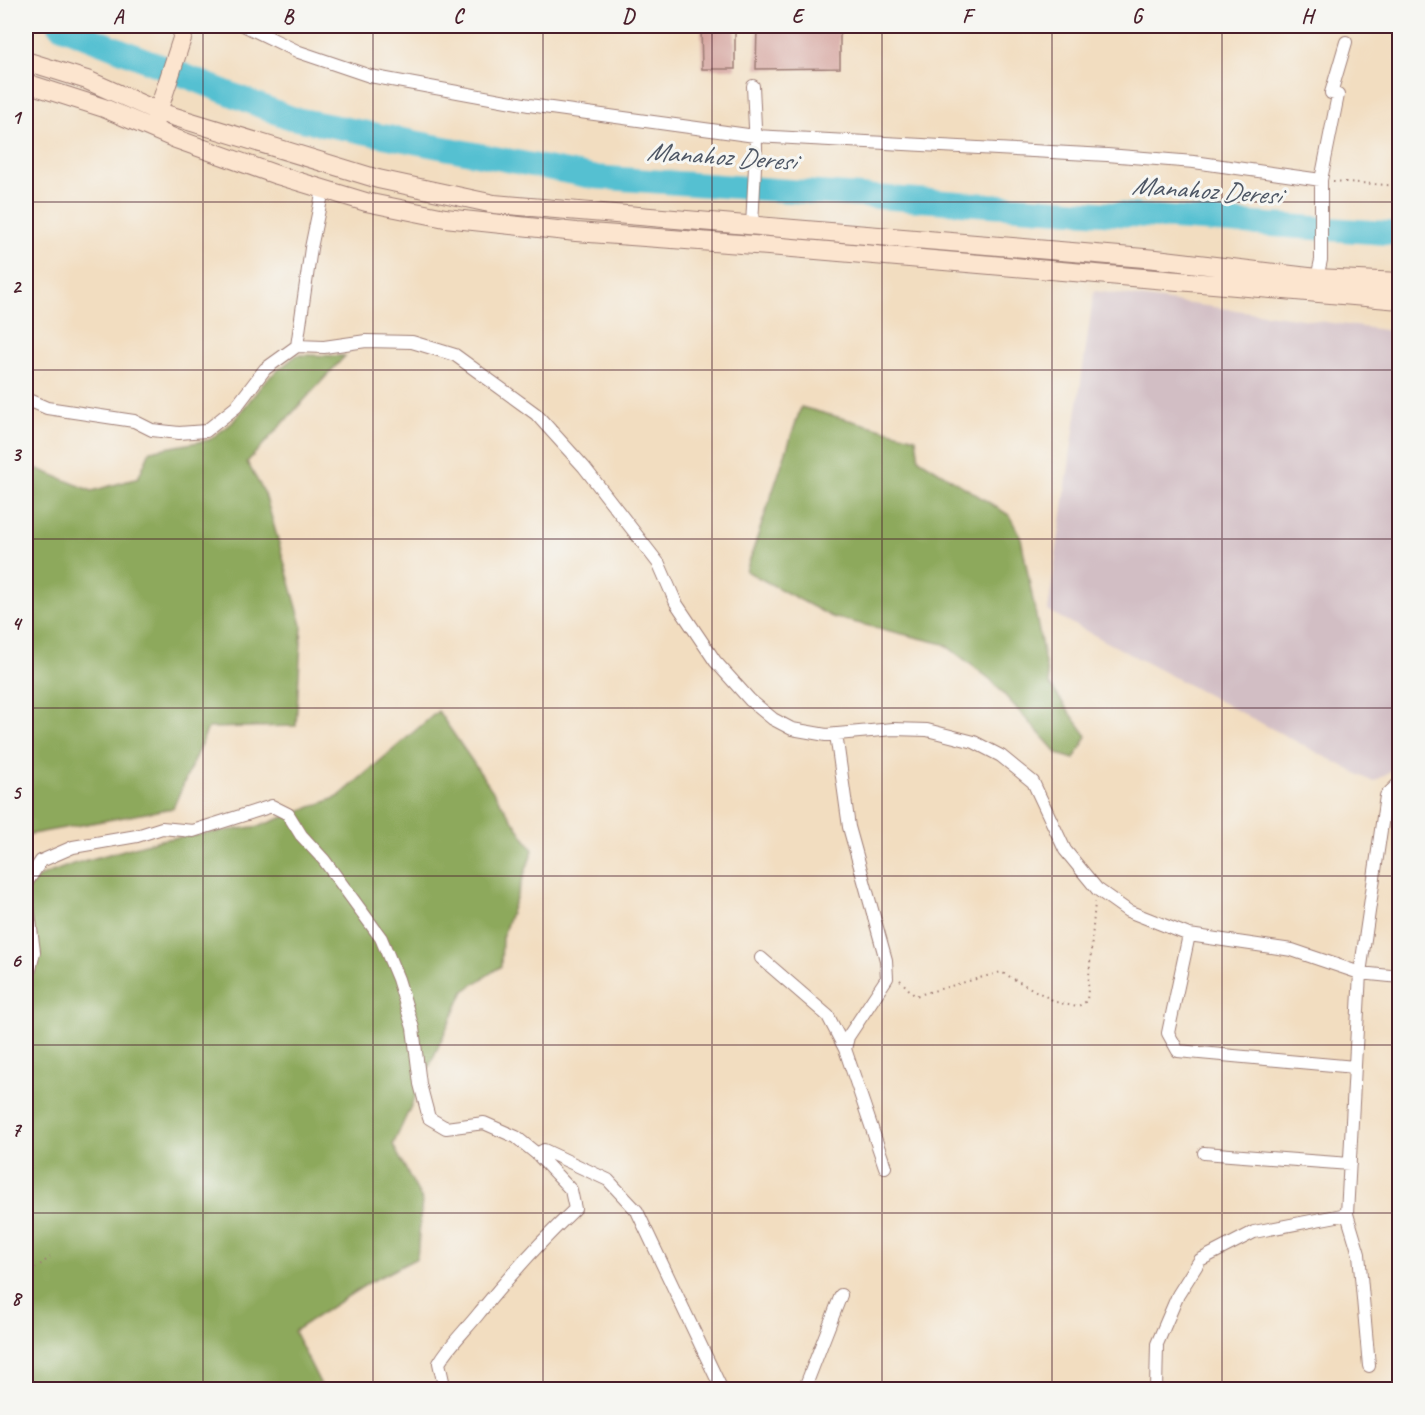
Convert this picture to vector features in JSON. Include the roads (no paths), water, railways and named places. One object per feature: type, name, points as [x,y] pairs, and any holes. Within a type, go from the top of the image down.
[{"type":"main road","points":[[151,128],[186,26]]},
{"type":"main road","points":[[26,61],[378,178],[494,204],[752,222],[1156,259],[1317,278],[1400,282]]},
{"type":"main road","points":[[26,83],[104,108],[151,128],[323,190],[405,211],[500,225],[1400,300]]},
{"type":"street","points":[[245,26],[300,52],[370,76],[756,142],[1107,155],[1194,162],[1321,180]]},
{"type":"street","points":[[1317,278],[1321,260],[1321,180],[1338,95],[1331,93],[1346,42]]},
{"type":"street","points":[[752,222],[756,142],[753,87]]},
{"type":"street","points":[[297,346],[311,248],[323,190]]},
{"type":"street","points":[[26,399],[47,408],[134,421],[152,430],[179,433],[206,431],[237,407],[265,369],[297,346],[324,347],[366,341],[412,342],[455,355],[536,414],[584,467],[659,564],[676,603],[715,661],[750,700],[773,719],[792,729],[836,734],[893,729],[927,730],[974,742],[1001,756],[1033,782],[1065,850],[1101,892],[1128,911],[1189,935],[1292,950],[1360,973],[1400,977]]},
{"type":"street","points":[[836,734],[849,827],[887,970],[887,978],[848,1037],[845,1049]]},
{"type":"street","points":[[1369,1366],[1359,1254],[1347,1214],[1360,973],[1386,796],[1400,782]]},
{"type":"street","points":[[26,987],[34,952],[26,890],[27,882],[41,861],[73,848],[137,836],[162,828],[193,831],[272,806],[288,814],[301,835],[324,860],[381,938],[398,979],[413,1028],[420,1084],[429,1118],[446,1128],[484,1124],[516,1137],[537,1154],[571,1190],[575,1209],[516,1267],[479,1315],[450,1346],[439,1363],[445,1389]]},
{"type":"street","points":[[1189,935],[1168,1033],[1178,1051],[1355,1067]]},
{"type":"street","points":[[761,958],[828,1016],[845,1049],[852,1076],[868,1111],[885,1167]]},
{"type":"street","points":[[537,1154],[544,1150],[608,1180],[637,1211],[722,1389]]},
{"type":"street","points":[[1204,1153],[1350,1164]]},
{"type":"street","points":[[1156,1389],[1157,1344],[1178,1296],[1200,1260],[1254,1232],[1347,1214]]},
{"type":"street","points":[[804,1389],[841,1295]]},
{"type":"waterway","name":"Manahoz Deresi","points":[[60,26],[291,118],[593,177],[1400,234]]}]
